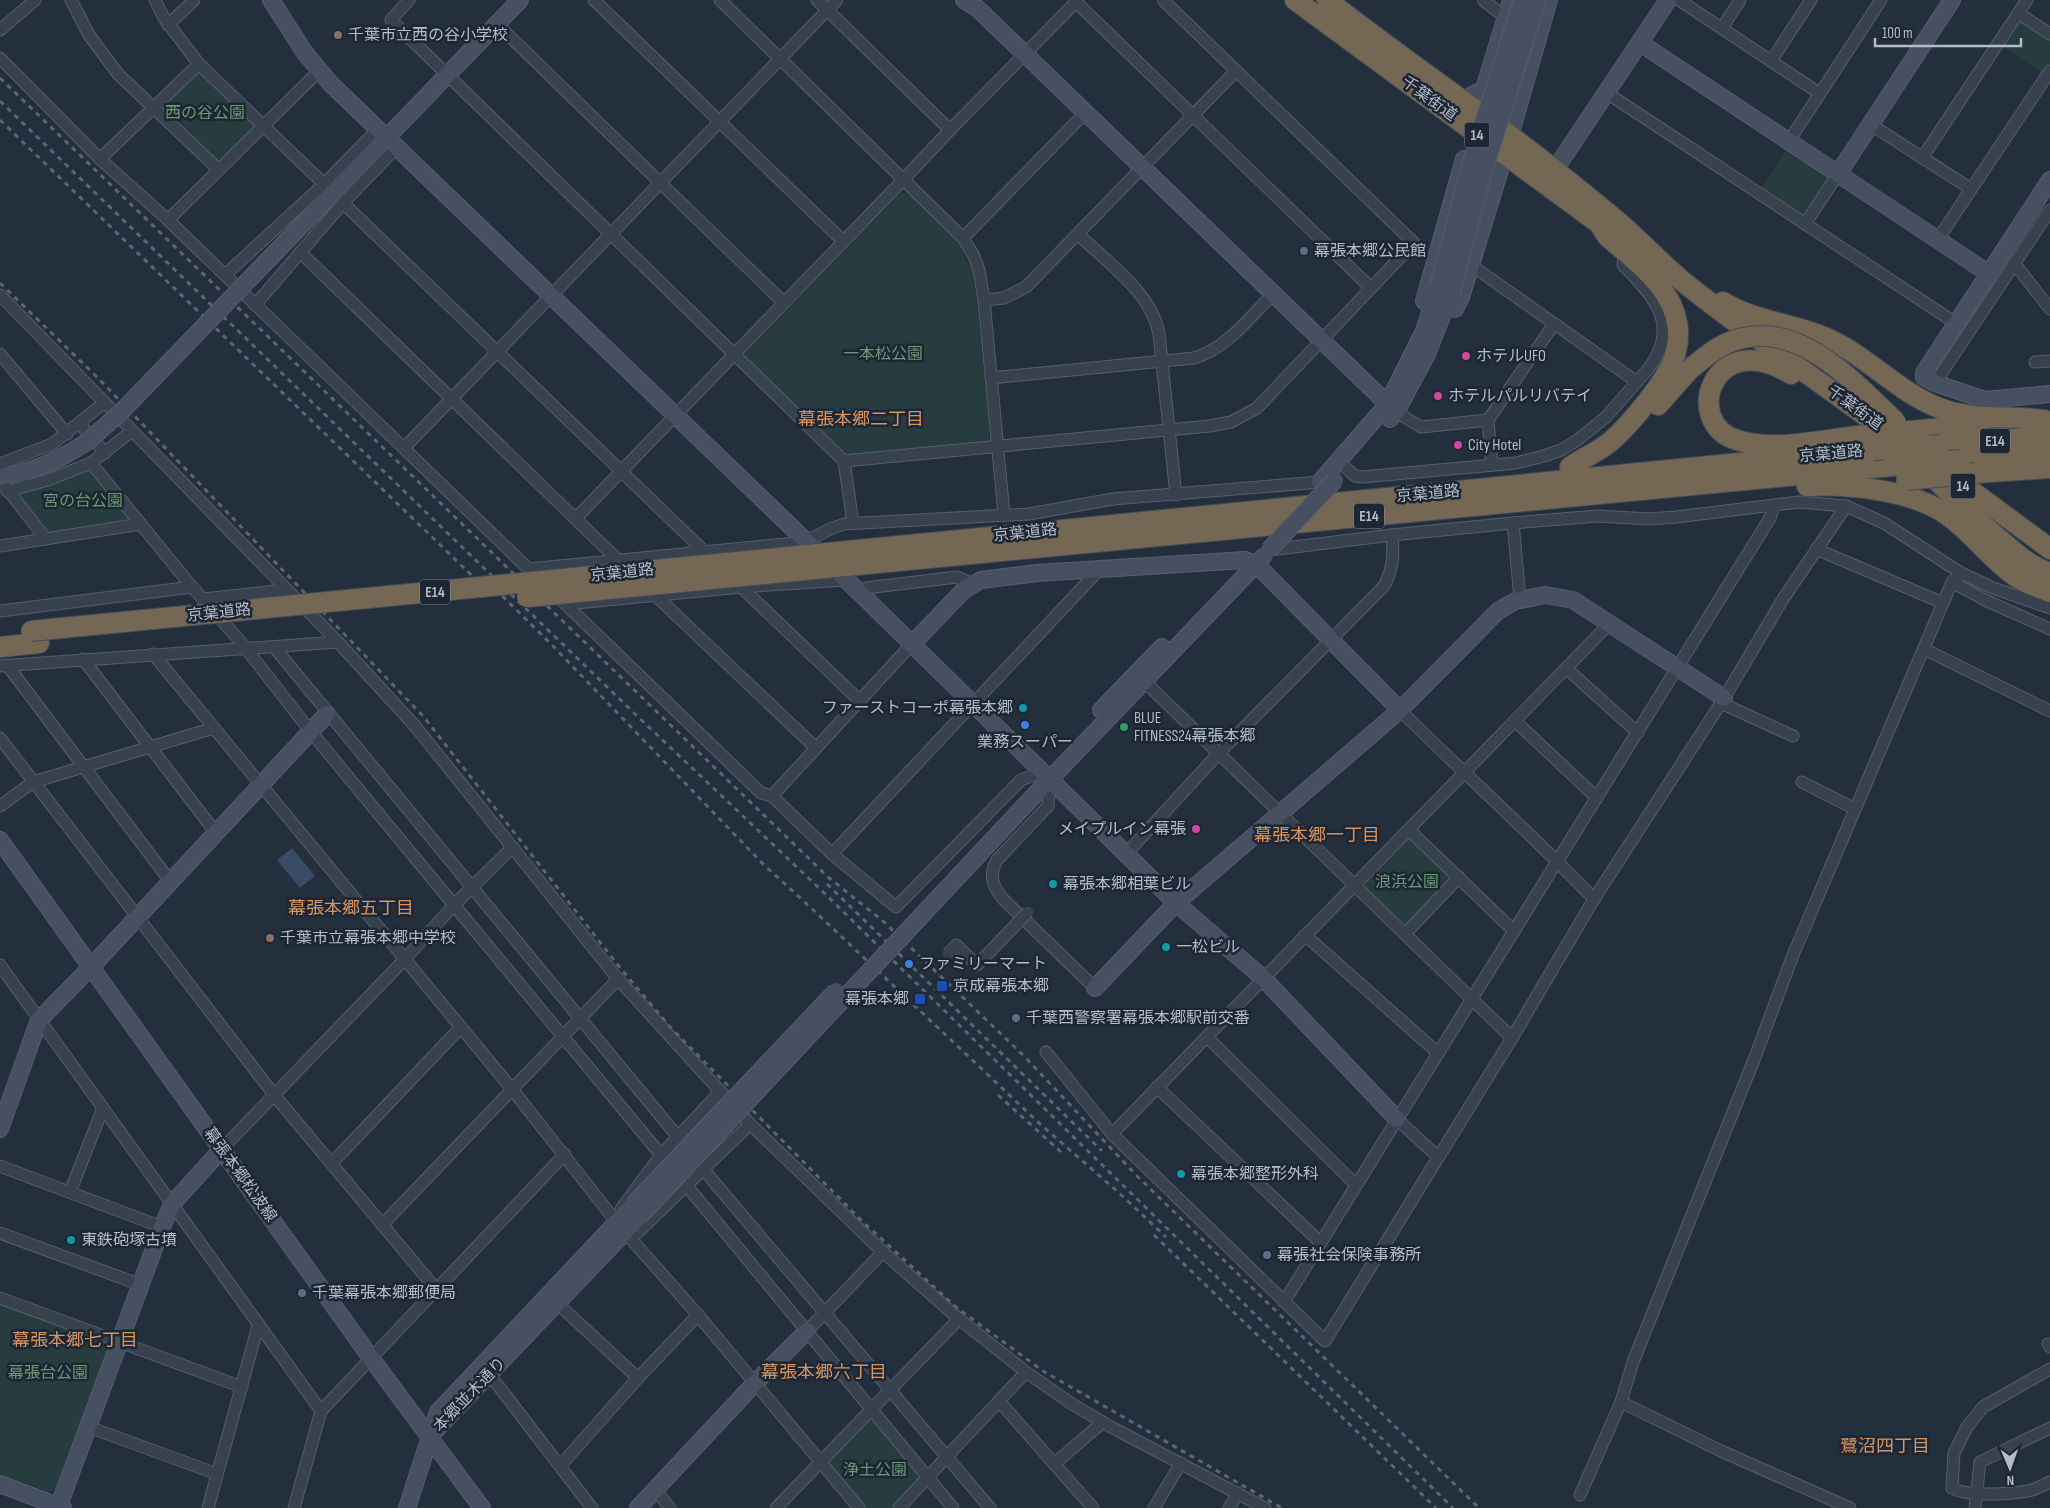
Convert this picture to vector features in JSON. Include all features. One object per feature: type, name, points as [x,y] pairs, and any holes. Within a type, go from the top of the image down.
[{"type":"highway","name":"千葉街道","points":[[1295,0],[1472,131],[1503,138],[1554,171],[1616,220],[1655,256],[1662,265],[1741,327],[1875,422],[1938,470],[1974,482],[2050,549]]},
{"type":"highway","name":"千葉街道","points":[[1327,0],[1461,101],[1601,226],[1652,261],[1662,265]]},
{"type":"highway","points":[[1570,467],[1610,442],[1664,378],[1676,354],[1678,326],[1675,312],[1662,289],[1608,237],[1601,226]]},
{"type":"highway","points":[[1692,289],[1704,291],[1736,310],[1820,335],[1839,344],[1912,394],[1944,410],[1982,417],[2027,417],[2048,425]]},
{"type":"highway","points":[[1474,490],[1487,482],[1519,479],[1570,467],[1600,455],[1632,434],[1689,370],[1714,350],[1739,339],[1752,336],[1783,339],[1812,350],[1826,358],[1931,457],[1938,470]]},
{"type":"highway","points":[[2048,425],[1921,430],[1866,443],[1750,444],[1735,440],[1724,434],[1711,416],[1709,404],[1713,382],[1727,366],[1739,362],[1771,363],[1875,422],[1968,512],[2031,565],[2050,573]]},
{"type":"highway","name":"京葉道路","points":[[843,566],[1866,443],[1940,445],[2048,425]]},
{"type":"highway","name":"京葉道路","points":[[0,634],[35,637],[843,566],[2050,452]]},
{"type":"highway","points":[[1848,496],[1906,480],[1974,482],[2050,468]]},
{"type":"highway","points":[[1974,482],[1987,498],[2050,536]]},
{"type":"highway","points":[[1650,489],[1674,492],[1824,485],[1848,496],[1891,492],[1932,506],[1956,522],[2020,579],[2050,592]]},
{"type":"highway","name":"京葉道路","points":[[2,660],[35,637]]},
{"type":"street","points":[[0,30],[35,0]]},
{"type":"street","points":[[71,0],[89,35],[118,74],[218,169]]},
{"type":"street","points":[[155,0],[168,25],[199,64],[324,184]]},
{"type":"street","points":[[168,25],[194,0]]},
{"type":"street","points":[[271,0],[289,31],[319,71],[806,542],[843,566],[861,594],[911,644],[1176,903],[1263,978],[1397,1119],[1438,1157]]},
{"type":"street","points":[[409,0],[391,20],[844,461],[853,523]]},
{"type":"street","points":[[3,481],[12,475],[54,461],[87,442],[121,412],[520,0]]},
{"type":"street","points":[[594,0],[843,241]]},
{"type":"street","points":[[720,0],[963,238],[974,256],[979,270],[984,300],[1004,515]]},
{"type":"street","points":[[816,0],[950,130]]},
{"type":"street","points":[[405,447],[837,0]]},
{"type":"street","points":[[964,0],[977,8],[1391,408],[1421,427],[1488,420]]},
{"type":"street","points":[[844,461],[1221,425],[1246,415],[1257,408],[1370,287],[1414,243],[1163,0]]},
{"type":"street","points":[[1483,0],[1505,17]]},
{"type":"street","points":[[1461,101],[1484,89],[1511,0]]},
{"type":"street","points":[[1445,289],[1472,162],[1522,0]]},
{"type":"street","points":[[1538,0],[1431,331],[1391,408],[1334,477],[1046,776],[1048,806],[996,860],[992,868],[994,889],[1095,988],[1176,903],[1400,710],[1490,618],[1502,608],[1520,599],[1544,595],[1573,600],[1610,623],[1722,700],[1793,736]]},
{"type":"street","points":[[1431,331],[1451,316],[1461,298],[1503,138],[1549,0]]},
{"type":"street","points":[[1554,171],[1668,0]]},
{"type":"street","points":[[1679,0],[1819,93]]},
{"type":"street","points":[[1722,28],[1740,0]]},
{"type":"street","points":[[1771,61],[1811,0]]},
{"type":"street","points":[[1789,141],[1881,0]]},
{"type":"street","points":[[1806,224],[1952,0]]},
{"type":"street","points":[[1922,158],[2027,0]]},
{"type":"street","points":[[576,518],[1076,1],[1370,287]]},
{"type":"street","points":[[2018,13],[2050,34]]},
{"type":"street","points":[[497,24],[784,303]]},
{"type":"street","points":[[1640,43],[1988,273]]},
{"type":"street","points":[[0,58],[100,159],[168,220],[405,447],[761,793],[772,796],[832,854],[896,907],[1022,780],[1046,776],[1145,682],[1257,555]]},
{"type":"street","points":[[100,159],[199,64]]},
{"type":"street","points":[[168,220],[319,71]]},
{"type":"street","points":[[984,300],[1004,298],[1026,287],[1079,235],[1236,71]]},
{"type":"street","points":[[1938,239],[2050,71]]},
{"type":"street","points":[[1607,93],[1957,324]]},
{"type":"street","points":[[963,238],[1085,113]]},
{"type":"street","points":[[1870,124],[1971,190]]},
{"type":"street","points":[[1431,331],[1423,304],[1472,131]]},
{"type":"street","points":[[225,275],[324,184],[387,138]]},
{"type":"street","points":[[255,305],[343,203],[387,138]]},
{"type":"street","points":[[2050,180],[1924,373],[1926,378],[1935,382],[1985,400],[2050,394]]},
{"type":"street","points":[[343,203],[706,553]]},
{"type":"street","points":[[1935,382],[2050,210]]},
{"type":"street","points":[[1079,235],[1146,300],[1158,326],[1176,495]]},
{"type":"street","points":[[300,252],[619,561]]},
{"type":"street","points":[[529,569],[806,542],[830,529],[853,523],[1029,514],[1113,499],[1176,495],[1334,477],[1362,477],[1516,463],[1544,456],[1561,450],[1576,441],[1606,417],[1658,355],[1662,341],[1663,321],[1656,302],[1623,265],[1625,252]]},
{"type":"street","points":[[2014,263],[2050,309]]},
{"type":"street","points":[[1471,265],[1636,382]]},
{"type":"street","points":[[992,378],[1194,358],[1224,343],[1273,294]]},
{"type":"street","points":[[0,295],[338,642],[415,726],[513,846],[618,980],[750,1124],[883,1252],[959,1319],[1026,1372],[1072,1404],[1265,1508]]},
{"type":"street","points":[[1492,465],[1488,420],[1554,324]]},
{"type":"street","points":[[0,354],[67,434]]},
{"type":"street","points":[[2036,362],[2050,361]]},
{"type":"street","points":[[46,539],[3,481],[0,464],[52,444],[80,424],[104,403]]},
{"type":"street","points":[[1334,477],[1391,408]]},
{"type":"street","points":[[80,424],[105,453]]},
{"type":"street","points":[[3,481],[48,480],[91,463],[132,431]]},
{"type":"street","points":[[91,463],[661,1155]]},
{"type":"street","points":[[1046,1052],[1112,1134],[1325,1341],[1512,1038],[1594,899],[1722,700],[1848,496]]},
{"type":"street","points":[[772,796],[911,644],[972,584],[980,580],[1037,574],[1098,571],[1257,555],[1392,535],[1513,523],[1598,516],[1649,519],[1676,518],[1848,496],[1884,523],[1961,573],[1992,588],[2050,608]]},
{"type":"street","points":[[1284,1302],[1638,733],[1770,518],[1774,506]]},
{"type":"street","points":[[1513,523],[1520,599]]},
{"type":"street","points":[[0,546],[141,524]]},
{"type":"street","points":[[1126,854],[1219,753],[1384,586],[1390,573],[1393,559],[1392,535]]},
{"type":"street","points":[[1816,549],[1943,603]]},
{"type":"street","points":[[1257,555],[1331,641],[1464,774],[1558,861],[1594,899]]},
{"type":"street","points":[[566,604],[741,587],[843,566]]},
{"type":"street","points":[[832,854],[1098,571]]},
{"type":"street","points":[[1580,1495],[1621,1402],[1632,1362],[1755,1057],[1793,954],[1952,582],[1961,573]]},
{"type":"street","points":[[861,594],[866,588],[957,577],[972,584]]},
{"type":"street","points":[[1952,582],[1987,601],[2050,629]]},
{"type":"street","points":[[0,611],[192,586]]},
{"type":"street","points":[[741,587],[860,701]]},
{"type":"street","points":[[204,599],[286,590]]},
{"type":"street","points":[[656,596],[816,748]]},
{"type":"street","points":[[1112,1134],[1610,623]]},
{"type":"street","points":[[2,660],[83,659],[338,642]]},
{"type":"street","points":[[274,647],[327,714],[678,1137]]},
{"type":"street","points":[[1924,649],[2050,711]]},
{"type":"street","points":[[153,654],[512,1089],[621,1227],[698,1315],[859,1508]]},
{"type":"street","points":[[83,659],[216,833]]},
{"type":"street","points":[[2,660],[170,881]]},
{"type":"street","points":[[1566,668],[1638,733]]},
{"type":"street","points":[[1145,682],[1512,1038]]},
{"type":"street","points":[[0,1129],[39,1020],[327,714]]},
{"type":"street","points":[[1515,721],[1597,798]]},
{"type":"street","points":[[0,806],[33,782],[214,728]]},
{"type":"street","points":[[0,738],[275,1096],[436,1289]]},
{"type":"street","name":"本郷並木通り","points":[[429,1436],[438,1412],[621,1227],[1046,776]]},
{"type":"street","points":[[1802,782],[1854,808]]},
{"type":"street","points":[[1409,830],[1514,931]]},
{"type":"street","name":"幕張本郷松波線","points":[[0,840],[371,1358],[482,1508]]},
{"type":"street","points":[[0,1484],[60,1508],[172,1204],[454,905],[513,846]]},
{"type":"street","points":[[1405,934],[1459,877]]},
{"type":"street","points":[[948,954],[956,945],[977,965],[1028,912]]},
{"type":"street","points":[[1305,935],[1438,1053]]},
{"type":"street","points":[[0,965],[321,1411]]},
{"type":"street","points":[[382,1225],[618,980]]},
{"type":"street","points":[[332,1163],[461,1027]]},
{"type":"street","points":[[1207,1038],[1356,1185]]},
{"type":"street","points":[[1157,1087],[1321,1243]]},
{"type":"street","points":[[621,1227],[621,1208],[661,1155],[720,1092]]},
{"type":"street","points":[[70,1192],[103,1108]]},
{"type":"street","points":[[621,1227],[637,1234],[750,1124]]},
{"type":"street","points":[[294,1508],[321,1411],[565,1154]]},
{"type":"street","points":[[0,1166],[162,1227]]},
{"type":"street","points":[[703,1169],[990,1508]]},
{"type":"street","points":[[686,1185],[953,1508]]},
{"type":"street","name":"本郷並木通り","points":[[429,1436],[557,1303],[621,1227]]},
{"type":"street","points":[[0,1233],[141,1285]]},
{"type":"street","points":[[638,1508],[754,1384],[883,1252]]},
{"type":"street","points":[[0,1298],[242,1387]]},
{"type":"street","points":[[557,1303],[638,1378]]},
{"type":"street","points":[[560,1466],[638,1378],[698,1315]]},
{"type":"street","points":[[776,1508],[959,1319]]},
{"type":"street","points":[[208,1508],[258,1326]]},
{"type":"street","points":[[2050,1369],[1984,1407],[1967,1427],[1954,1452],[1952,1488],[1960,1493],[1976,1494],[2029,1491],[2050,1482]]},
{"type":"street","points":[[899,1508],[1026,1372]]},
{"type":"street","points":[[490,1374],[592,1508]]},
{"type":"street","points":[[999,1402],[1093,1508]]},
{"type":"street","points":[[1621,1402],[1721,1451],[1850,1508]]},
{"type":"street","points":[[1054,1464],[1103,1422]]},
{"type":"street","points":[[89,1427],[217,1474]]},
{"type":"street","points":[[1975,1508],[1980,1462],[2050,1428]]},
{"type":"street","points":[[407,1508],[429,1436]]},
{"type":"street","points":[[1154,1508],[1182,1463]]},
{"type":"street","points":[[655,1489],[670,1508]]},
{"type":"street","points":[[1228,1508],[1238,1493]]},
{"type":"green space","points":[[2017,20],[2021,20],[2050,39],[2050,64],[2043,74],[2001,45]]},
{"type":"green space","name":"西の谷公園","points":[[196,74],[204,74],[253,122],[253,129],[222,159],[214,160],[165,112],[164,105]]},
{"type":"green space","points":[[1787,148],[1829,175],[1830,179],[1807,215],[1801,215],[1761,189]]},
{"type":"green space","name":"一本松公園","points":[[901,193],[909,193],[957,242],[972,271],[977,301],[990,438],[986,443],[851,456],[844,454],[746,360],[746,353]]},
{"type":"green space","name":"宮の台公園","points":[[86,471],[93,472],[129,516],[126,522],[52,533],[45,530],[18,498],[20,491],[59,482]]},
{"type":"green space","name":"浪浜公園","points":[[1412,838],[1449,874],[1451,882],[1410,925],[1402,925],[1365,889],[1365,882],[1405,839]]},
{"type":"green space","name":"幕張台公園","points":[[0,1303],[107,1344],[109,1350],[56,1489],[49,1492],[0,1474]]},
{"type":"green space","name":"浄土公園","points":[[875,1420],[919,1472],[919,1481],[895,1508],[863,1508],[829,1466],[828,1459],[867,1421]]},
{"type":"water","points":[[292,848],[315,876],[300,888],[277,860]]},
{"type":"railway","points":[[0,78],[828,877],[883,921],[1023,1055],[1137,1176],[1479,1508]]},
{"type":"railway","points":[[0,101],[634,713],[819,888],[1453,1508]]},
{"type":"railway","points":[[0,120],[491,594]]},
{"type":"railway","points":[[0,283],[99,379],[423,716],[621,969],[671,1028],[862,1221],[956,1307],[1043,1371],[1282,1508]]},
{"type":"railway","points":[[488,582],[550,643],[764,865],[1039,1123],[1166,1237]]},
{"type":"railway","points":[[827,884],[1102,1151]]},
{"type":"railway","points":[[998,1095],[1061,1152]]},
{"type":"railway","points":[[1154,1235],[1436,1508]]},
{"type":"place","name":"千葉市立西の谷小学校","points":[[338,35]]},
{"type":"place","name":"幕張本郷公民館","points":[[1304,251]]},
{"type":"place","name":"ホテルUFO","points":[[1466,356]]},
{"type":"place","name":"ホテルパルリバテイ","points":[[1438,396]]},
{"type":"place","name":"City Hotel","points":[[1458,445]]},
{"type":"place","name":"ファーストコーポ幕張本郷","points":[[1023,708]]},
{"type":"place","name":"業務スーパー","points":[[1025,725]]},
{"type":"place","name":"BLUE FITNESS24幕張本郷","points":[[1124,727]]},
{"type":"place","name":"メイプルイン幕張","points":[[1196,829]]},
{"type":"place","name":"幕張本郷相葉ビル","points":[[1053,884]]},
{"type":"place","name":"千葉市立幕張本郷中学校","points":[[270,938]]},
{"type":"place","name":"一松ビル","points":[[1166,947]]},
{"type":"place","name":"ファミリーマート","points":[[909,964]]},
{"type":"place","name":"京成幕張本郷","points":[[942,986]]},
{"type":"place","name":"幕張本郷","points":[[920,999]]},
{"type":"place","name":"千葉西警察署幕張本郷駅前交番","points":[[1016,1018]]},
{"type":"place","name":"幕張本郷整形外科","points":[[1181,1174]]},
{"type":"place","name":"東鉄砲塚古墳","points":[[71,1240]]},
{"type":"place","name":"幕張社会保険事務所","points":[[1267,1255]]},
{"type":"place","name":"千葉幕張本郷郵便局","points":[[302,1293]]},
{"type":"district","name":"幕張本郷二丁目","points":[[861,419]]},
{"type":"district","name":"幕張本郷一丁目","points":[[1317,835]]},
{"type":"district","name":"幕張本郷五丁目","points":[[351,908]]},
{"type":"district","name":"幕張本郷七丁目","points":[[75,1340]]},
{"type":"district","name":"幕張本郷六丁目","points":[[824,1372]]},
{"type":"district","name":"鷺沼四丁目","points":[[1885,1446]]}]
